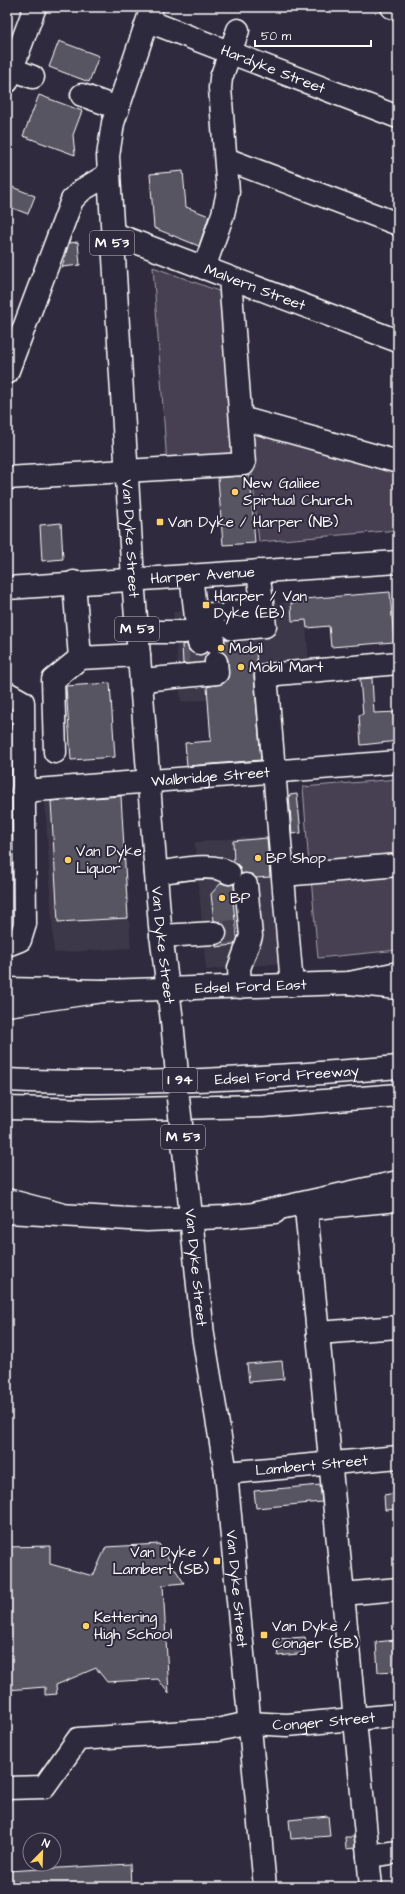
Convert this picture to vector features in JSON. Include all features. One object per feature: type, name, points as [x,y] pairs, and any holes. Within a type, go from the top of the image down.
[{"type":"main road","points":[[33,77],[9,76],[35,7]]},
{"type":"main road","points":[[392,7],[398,9]]},
{"type":"main road","name":"Hardyke Street","points":[[150,14],[230,52],[398,117]]},
{"type":"main road","name":"Van Dyke Street","points":[[150,14],[118,108],[110,140],[109,174],[126,471],[161,936],[172,1021],[203,1335],[226,1473],[265,1887]]},
{"type":"main road","points":[[204,268],[223,214],[228,192],[220,88],[221,78],[238,30]]},
{"type":"main road","points":[[82,95],[118,108]]},
{"type":"main road","points":[[226,159],[398,224]]},
{"type":"main road","points":[[7,373],[72,200],[82,190],[109,174]]},
{"type":"main road","name":"Malvern Street","points":[[112,233],[398,341]]},
{"type":"main road","points":[[7,478],[244,464],[230,278]]},
{"type":"main road","points":[[240,418],[398,462]]},
{"type":"main road","name":"Harper Avenue","points":[[7,588],[74,582],[398,562]]},
{"type":"main road","points":[[142,680],[205,641],[264,626],[258,571]]},
{"type":"main road","points":[[192,575],[205,641]]},
{"type":"main road","points":[[74,582],[80,658]]},
{"type":"main road","points":[[137,632],[205,641]]},
{"type":"main road","points":[[56,752],[53,680],[80,658],[140,655]]},
{"type":"main road","points":[[292,985],[266,676],[398,663]]},
{"type":"main road","points":[[7,693],[23,702],[15,710],[23,791],[25,924],[20,940],[7,945]]},
{"type":"main road","name":"Walbridge Street","points":[[23,791],[398,762]]},
{"type":"main road","points":[[283,875],[398,865]]},
{"type":"main road","points":[[156,873],[214,866],[224,868],[237,879],[234,932]]},
{"type":"main road","points":[[161,936],[234,932],[252,936],[239,968],[240,987]]},
{"type":"main road","name":"Edsel Ford East","points":[[7,989],[103,991],[350,983],[398,973]]},
{"type":"main road","points":[[350,983],[398,988]]},
{"type":"main road","points":[[7,1005],[103,991]]},
{"type":"main road","name":"Edsel Ford Freeway","points":[[7,1080],[91,1082],[269,1078],[398,1067]]},
{"type":"main road","name":"Edsel Ford Freeway","points":[[7,1108],[91,1110],[262,1106],[398,1095]]},
{"type":"main road","points":[[257,1214],[398,1182]]},
{"type":"main road","points":[[7,1200],[60,1214]]},
{"type":"main road","points":[[7,1212],[147,1220],[192,1219],[398,1200]]},
{"type":"main road","points":[[306,1209],[371,1887]]},
{"type":"main road","points":[[318,1333],[398,1327]]},
{"type":"main road","name":"Lambert Street","points":[[226,1473],[398,1456]]},
{"type":"main road","points":[[343,1594],[398,1589]]},
{"type":"main road","name":"Conger Street","points":[[7,1788],[44,1787],[78,1739],[217,1730],[249,1724],[287,1725],[398,1715]]},
{"type":"main road","points":[[368,1856],[398,1852]]},
{"type":"shaded area","points":[[153,267],[224,293],[235,462],[167,464]]},
{"type":"shaded area","points":[[247,427],[398,466],[398,530],[259,542]]},
{"type":"shaded area","points":[[304,601],[309,664],[261,668],[263,695],[181,702],[173,612]]},
{"type":"shaded area","points":[[398,779],[398,859],[309,866],[303,787]]},
{"type":"shaded area","points":[[121,796],[131,948],[54,953],[45,801]]},
{"type":"shaded area","points":[[274,835],[284,963],[206,970],[195,842]]},
{"type":"shaded area","points":[[398,871],[398,950],[318,958],[311,878]]},
{"type":"building","points":[[59,41],[99,56],[89,82],[49,67]]},
{"type":"building","points":[[39,95],[82,111],[73,135],[75,155],[23,136]]},
{"type":"building","points":[[183,171],[186,207],[209,216],[199,246],[154,228],[150,174]]},
{"type":"building","points":[[7,185],[35,196],[28,214],[7,206]]},
{"type":"building","points":[[78,242],[80,265],[62,267],[69,243]]},
{"type":"building","name":"New Galilee Spirtual Church","points":[[250,475],[255,543],[223,545],[218,478]]},
{"type":"building","points":[[61,523],[63,559],[42,561],[40,525]]},
{"type":"building","points":[[390,592],[394,642],[331,647],[329,626],[307,628],[306,620],[292,621],[291,603],[305,602],[304,599]]},
{"type":"building","points":[[225,638],[234,641],[235,650],[249,649],[249,652],[256,651],[257,666],[254,676],[261,760],[187,766],[185,743],[211,741],[207,687],[224,683],[228,678],[228,660],[226,655],[221,651],[224,647]]},
{"type":"building","points":[[187,644],[189,651],[194,655],[208,653],[204,662],[183,664],[182,645]]},
{"type":"building","points":[[372,678],[374,713],[398,712],[398,741],[361,745],[359,715],[363,714],[360,679]]},
{"type":"building","points":[[110,683],[115,757],[71,760],[66,686]]},
{"type":"building","points":[[297,794],[301,833],[292,834],[289,795]]},
{"type":"building","points":[[121,796],[128,918],[58,922],[51,801]]},
{"type":"building","points":[[267,838],[270,877],[256,878],[251,874],[241,874],[240,867],[234,862],[233,841]]},
{"type":"building","points":[[221,883],[229,885],[234,884],[235,898],[233,901],[237,939],[234,945],[216,947],[216,945],[222,943],[226,939],[227,933],[226,927],[221,922],[214,921],[211,894]]},
{"type":"building","points":[[282,1361],[284,1379],[249,1382],[247,1364]]},
{"type":"building","points":[[320,1485],[322,1502],[256,1508],[254,1491]]},
{"type":"building","points":[[396,1493],[398,1509],[385,1510],[384,1495]]},
{"type":"building","name":"Kettering High School","points":[[159,1544],[184,1583],[163,1585],[169,1694],[158,1679],[107,1682],[96,1668],[56,1685],[57,1694],[45,1695],[45,1687],[7,1690],[7,1547],[50,1546],[50,1564],[93,1576],[106,1547]]},
{"type":"building","points":[[305,1637],[307,1653],[278,1656],[276,1639]]},
{"type":"building","points":[[395,1640],[397,1671],[378,1672],[376,1642]]},
{"type":"building","points":[[328,1816],[330,1836],[291,1839],[289,1820]]},
{"type":"building","points":[[345,1837],[354,1837],[355,1848],[346,1849]]},
{"type":"building","points":[[130,1864],[131,1887],[7,1887],[7,1871],[62,1872],[62,1868]]},
{"type":"tunnel","points":[[199,643],[201,663]]},
{"type":"tunnel","points":[[215,933],[236,931]]},
{"type":"place","name":"New Galilee Spirtual Church","points":[[235,492]]},
{"type":"place","name":"Van Dyke / Harper (NB)","points":[[160,522]]},
{"type":"place","name":"Harper / Van Dyke (EB)","points":[[206,605]]},
{"type":"place","name":"Mobil","points":[[221,648]]},
{"type":"place","name":"Mobil Mart","points":[[241,667]]},
{"type":"place","name":"BP Shop","points":[[258,858]]},
{"type":"place","name":"Van Dyke Liquor","points":[[68,860]]},
{"type":"place","name":"BP","points":[[222,898]]},
{"type":"place","name":"Van Dyke / Lambert (SB)","points":[[217,1561]]},
{"type":"place","name":"Kettering High School","points":[[86,1626]]},
{"type":"place","name":"Van Dyke / Conger (SB)","points":[[264,1635]]}]
